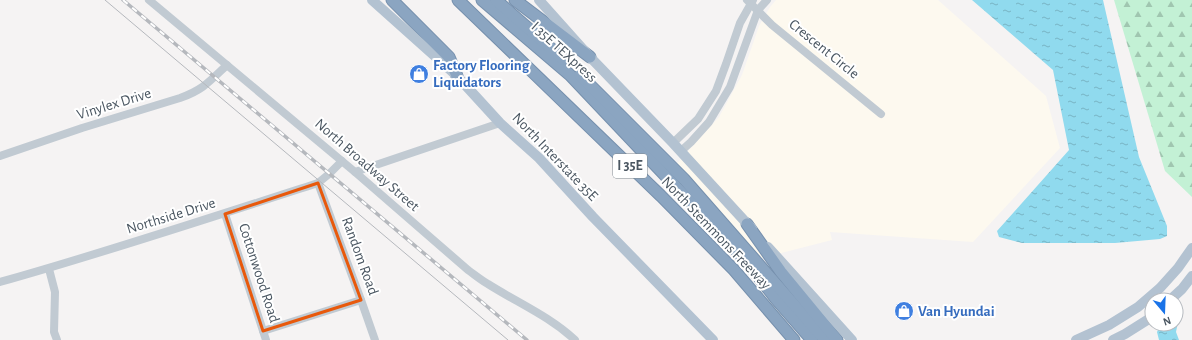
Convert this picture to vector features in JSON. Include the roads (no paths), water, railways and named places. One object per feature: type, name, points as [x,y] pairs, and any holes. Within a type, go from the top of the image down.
[{"type":"highway","points":[[392,0],[449,57],[457,76]]},
{"type":"highway","name":"North Stemmons Freeway","points":[[458,0],[661,196],[734,270],[794,340]]},
{"type":"highway","name":"I 35E TEXpress","points":[[482,0],[570,75],[748,263],[776,299],[812,340]]},
{"type":"highway","name":"North Stemmons Freeway","points":[[496,0],[570,66],[684,179],[825,340]]},
{"type":"highway","points":[[515,0],[590,58]]},
{"type":"highway","points":[[747,224],[781,272],[837,340]]},
{"type":"main road","name":"North Interstate 35E","points":[[372,0],[457,76],[500,122],[539,158],[597,221],[713,340]]},
{"type":"main road","points":[[539,0],[590,58],[681,151],[852,340]]},
{"type":"main road","points":[[1076,340],[1109,325],[1138,307],[1160,288],[1178,268],[1192,248]]},
{"type":"main road","points":[[1179,292],[1192,276]]},
{"type":"main road","points":[[1113,340],[1144,322]]},
{"type":"street","name":"North Broadway Street","points":[[149,0],[356,172],[468,270],[488,284],[563,329],[575,340]]},
{"type":"street","points":[[681,151],[709,122],[730,87],[758,10],[767,0]]},
{"type":"street","points":[[673,143],[698,119],[716,91],[740,23],[751,1]]},
{"type":"street","name":"Crescent Circle","points":[[751,1],[772,25],[881,114]]},
{"type":"street","name":"Vinylex Drive","points":[[0,156],[82,128],[193,94],[204,87],[227,64]]},
{"type":"street","points":[[356,172],[500,122]]},
{"type":"street","name":"Northside Drive","points":[[0,282],[225,214],[318,183],[342,161]]},
{"type":"street","name":"Random Road","points":[[318,183],[374,340]]},
{"type":"street","name":"Cottonwood Road","points":[[225,214],[266,340]]},
{"type":"street","points":[[49,268],[55,292],[54,332],[57,340]]},
{"type":"street","points":[[263,332],[361,300]]},
{"type":"water","points":[[972,0],[1103,0],[1139,157],[1167,226],[1167,236],[1160,239],[1115,243],[1022,243],[999,237],[997,231],[1069,150],[1053,70]]},
{"type":"water","points":[[1157,332],[1176,332],[1179,340],[1159,340]]},
{"type":"tram line","points":[[105,0],[508,340]]},
{"type":"railway","points":[[123,0],[527,340]]},
{"type":"place","name":"Factory Flooring Liquidators","points":[[419,74]]},
{"type":"place","name":"Van Hyundai","points":[[904,311]]}]
